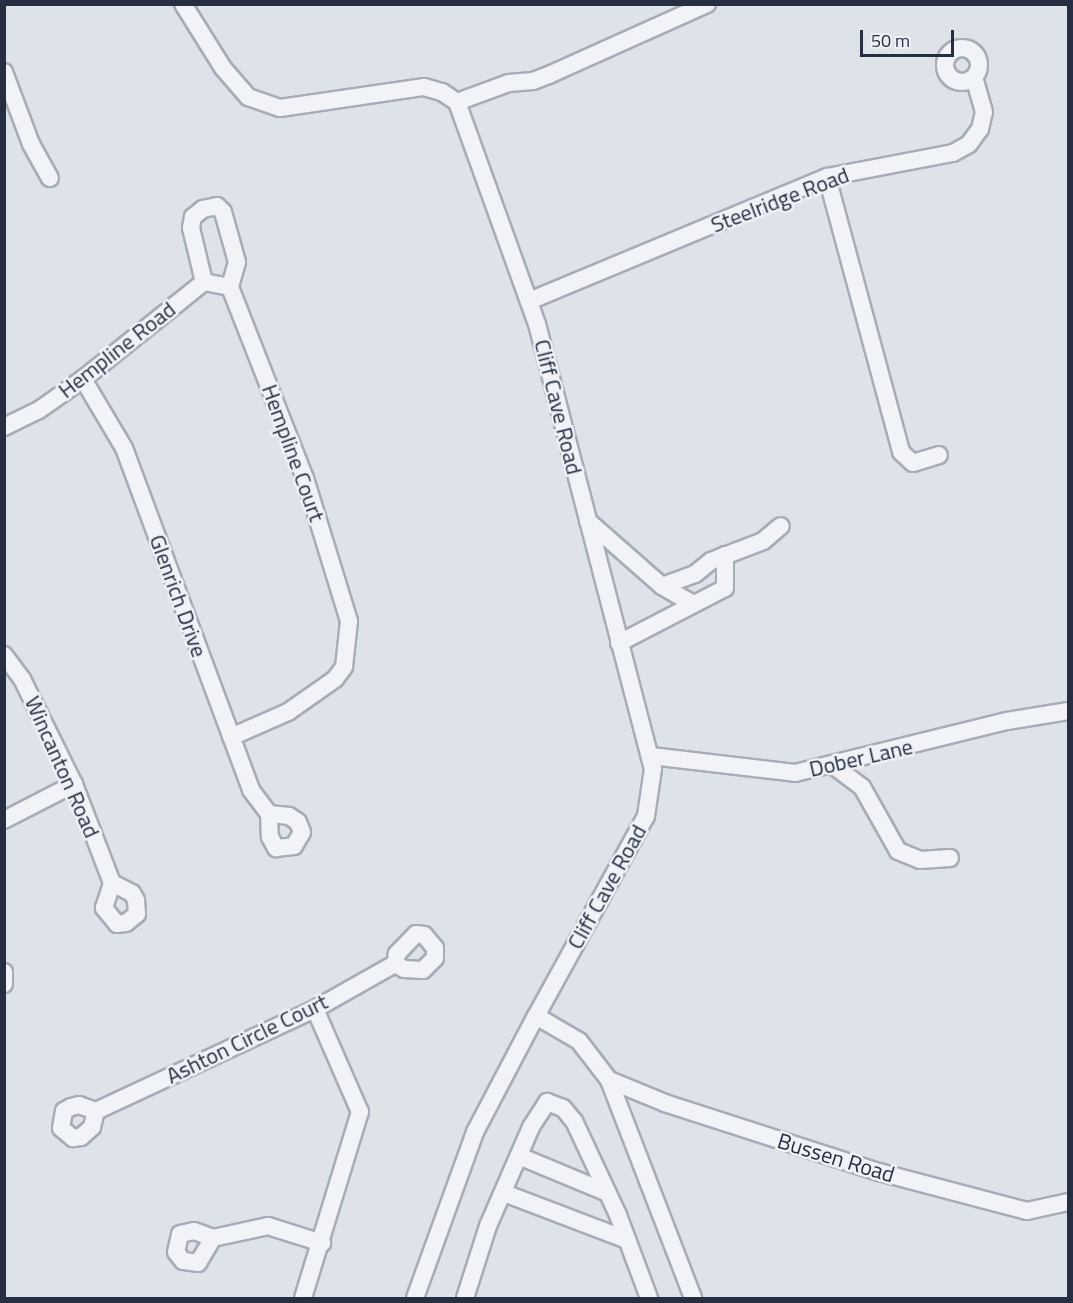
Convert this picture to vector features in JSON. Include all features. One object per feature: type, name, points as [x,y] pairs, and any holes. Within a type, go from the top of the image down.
[{"type":"street","points":[[183,4],[223,69],[248,97],[280,108],[424,87],[442,92],[457,102],[509,83],[532,81],[552,74],[707,4]]},
{"type":"street","points":[[4,72],[31,144],[50,178]]},
{"type":"street","name":"Steelridge Road","points":[[529,301],[827,177],[953,153],[969,144],[980,129],[984,112],[974,78]]},
{"type":"street","name":"Cliff Cave Road","points":[[415,1299],[475,1132],[646,816],[653,784],[651,756],[529,301],[457,102]]},
{"type":"street","points":[[827,177],[901,452],[913,463],[939,455]]},
{"type":"street","points":[[217,206],[223,212],[237,262],[231,286],[204,282],[191,228],[193,217],[203,209],[217,206]]},
{"type":"street","name":"Hempline Road","points":[[4,427],[39,410],[83,379],[204,282]]},
{"type":"street","name":"Hempline Court","points":[[231,286],[305,478],[349,621],[344,667],[335,679],[288,712],[231,737]]},
{"type":"street","name":"Glenrich Drive","points":[[83,379],[124,448],[251,790],[269,814]]},
{"type":"street","points":[[588,521],[662,586],[692,603]]},
{"type":"street","points":[[662,586],[695,574],[725,555],[763,542],[781,526]]},
{"type":"street","points":[[619,643],[645,632],[692,603],[725,588],[725,555]]},
{"type":"street","name":"Wincanton Road","points":[[4,656],[22,679],[74,784],[112,883]]},
{"type":"street","name":"Dober Lane","points":[[651,756],[779,773],[834,766],[1007,721],[1068,711]]},
{"type":"street","points":[[834,766],[862,787],[898,851],[920,860],[950,858]]},
{"type":"street","points":[[4,820],[74,784]]},
{"type":"street","name":"Ashton Circle Court","points":[[96,1111],[315,1009],[396,964]]},
{"type":"street","points":[[4,972],[4,984]]},
{"type":"street","points":[[303,1299],[322,1243],[360,1112],[315,1009]]},
{"type":"street","points":[[536,1016],[579,1041],[609,1080],[693,1299]]},
{"type":"street","name":"Bussen Road","points":[[609,1080],[665,1103],[879,1172],[1027,1211],[1068,1202]]},
{"type":"street","points":[[465,1299],[519,1156],[543,1104],[547,1102],[563,1108],[574,1120],[608,1193],[648,1299]]},
{"type":"street","points":[[519,1156],[608,1193]]},
{"type":"street","points":[[504,1193],[627,1240]]},
{"type":"street","points":[[213,1238],[268,1226],[322,1243]]}]
